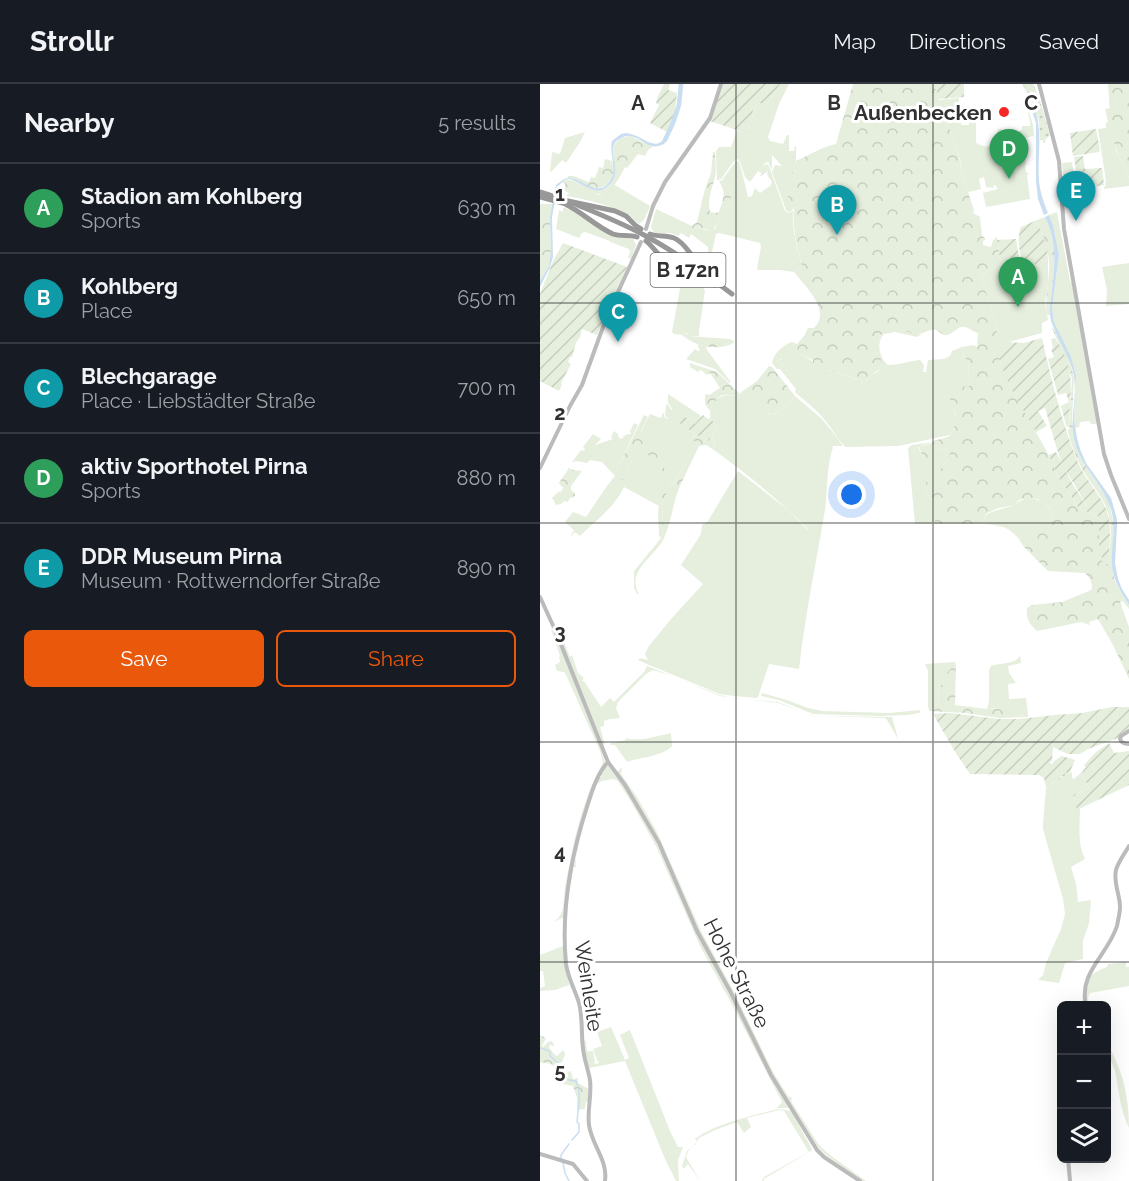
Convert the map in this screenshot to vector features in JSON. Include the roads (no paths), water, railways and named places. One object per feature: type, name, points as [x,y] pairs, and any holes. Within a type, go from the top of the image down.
[{"type":"highway","name":"B 172n","points":[[540,194],[609,219],[655,241],[732,294]]},
{"type":"highway","name":"B 172n","points":[[568,203],[615,211],[626,216],[636,226],[646,230]]},
{"type":"highway","points":[[568,203],[614,234],[634,236],[641,240]]},
{"type":"highway","points":[[646,230],[654,236],[669,236],[680,242],[732,294]]},
{"type":"highway","name":"B 172n","points":[[641,240],[650,244],[661,256],[732,294]]},
{"type":"main road","points":[[641,240],[650,238],[646,230],[654,205],[666,182],[710,118],[720,84]]},
{"type":"main road","points":[[1038,84],[1059,161],[1065,232],[1104,454],[1129,519]]},
{"type":"main road","points":[[641,240],[637,233],[646,230]]},
{"type":"main road","points":[[540,468],[584,382],[608,314],[641,240]]},
{"type":"main road","name":"Hohe Straße","points":[[540,597],[608,762],[625,785],[659,843],[697,931],[730,991],[771,1075],[817,1150],[860,1181]]},
{"type":"main road","points":[[1127,732],[1120,739],[1125,744],[1129,744]]},
{"type":"main road","name":"Weinleite","points":[[605,1181],[605,1167],[592,1137],[589,1123],[590,1080],[584,1054],[580,1007],[568,977],[565,943],[568,893],[581,826],[596,782],[608,762]]},
{"type":"main road","points":[[1086,1001],[1084,988],[1088,976],[1116,927],[1120,906],[1116,874],[1129,846]]},
{"type":"main road","points":[[540,1154],[573,1164],[586,1181]]},
{"type":"main road","points":[[1068,1163],[1070,1181]]},
{"type":"water","points":[[1033,104],[1039,133],[1040,185],[1048,213],[1044,215],[1038,199],[1036,181],[1036,123],[1030,105]]},
{"type":"water","points":[[626,133],[654,144],[663,140],[666,134],[669,136],[664,144],[659,146],[650,146],[630,136],[616,141],[613,146],[615,174],[609,185],[603,189],[593,189],[570,179],[566,179],[558,186],[552,217],[553,257],[540,287],[540,281],[549,266],[550,217],[556,185],[564,179],[568,178],[596,188],[606,185],[613,175],[612,141]]},
{"type":"water","points":[[1049,215],[1059,255],[1052,308],[1054,322],[1071,357],[1076,376],[1074,420],[1077,438],[1086,463],[1111,498],[1117,519],[1115,563],[1118,579],[1129,600],[1129,605],[1112,569],[1114,526],[1112,513],[1101,488],[1081,457],[1074,439],[1073,420],[1075,385],[1074,376],[1050,317],[1054,251],[1050,228],[1045,217]]},
{"type":"waterway","points":[[665,140],[679,105],[681,84]]},
{"type":"waterway","points":[[540,1048],[550,1052],[550,1056],[559,1064],[565,1078],[576,1081],[578,1086],[579,1132],[572,1140]]},
{"type":"waterway","points":[[561,1158],[569,1144]]},
{"type":"waterway","points":[[563,1163],[569,1181]]},
{"type":"place","name":"Außenbecken","points":[[1004,112]]},
{"type":"place","name":"aktiv Sporthotel Pirna","points":[[1009,179]]},
{"type":"place","name":"DDR Museum Pirna","points":[[1076,221]]},
{"type":"place","name":"Kohlberg","points":[[837,235]]},
{"type":"place","name":"Stadion am Kohlberg","points":[[1018,307]]},
{"type":"place","name":"Blechgarage","points":[[618,342]]}]
